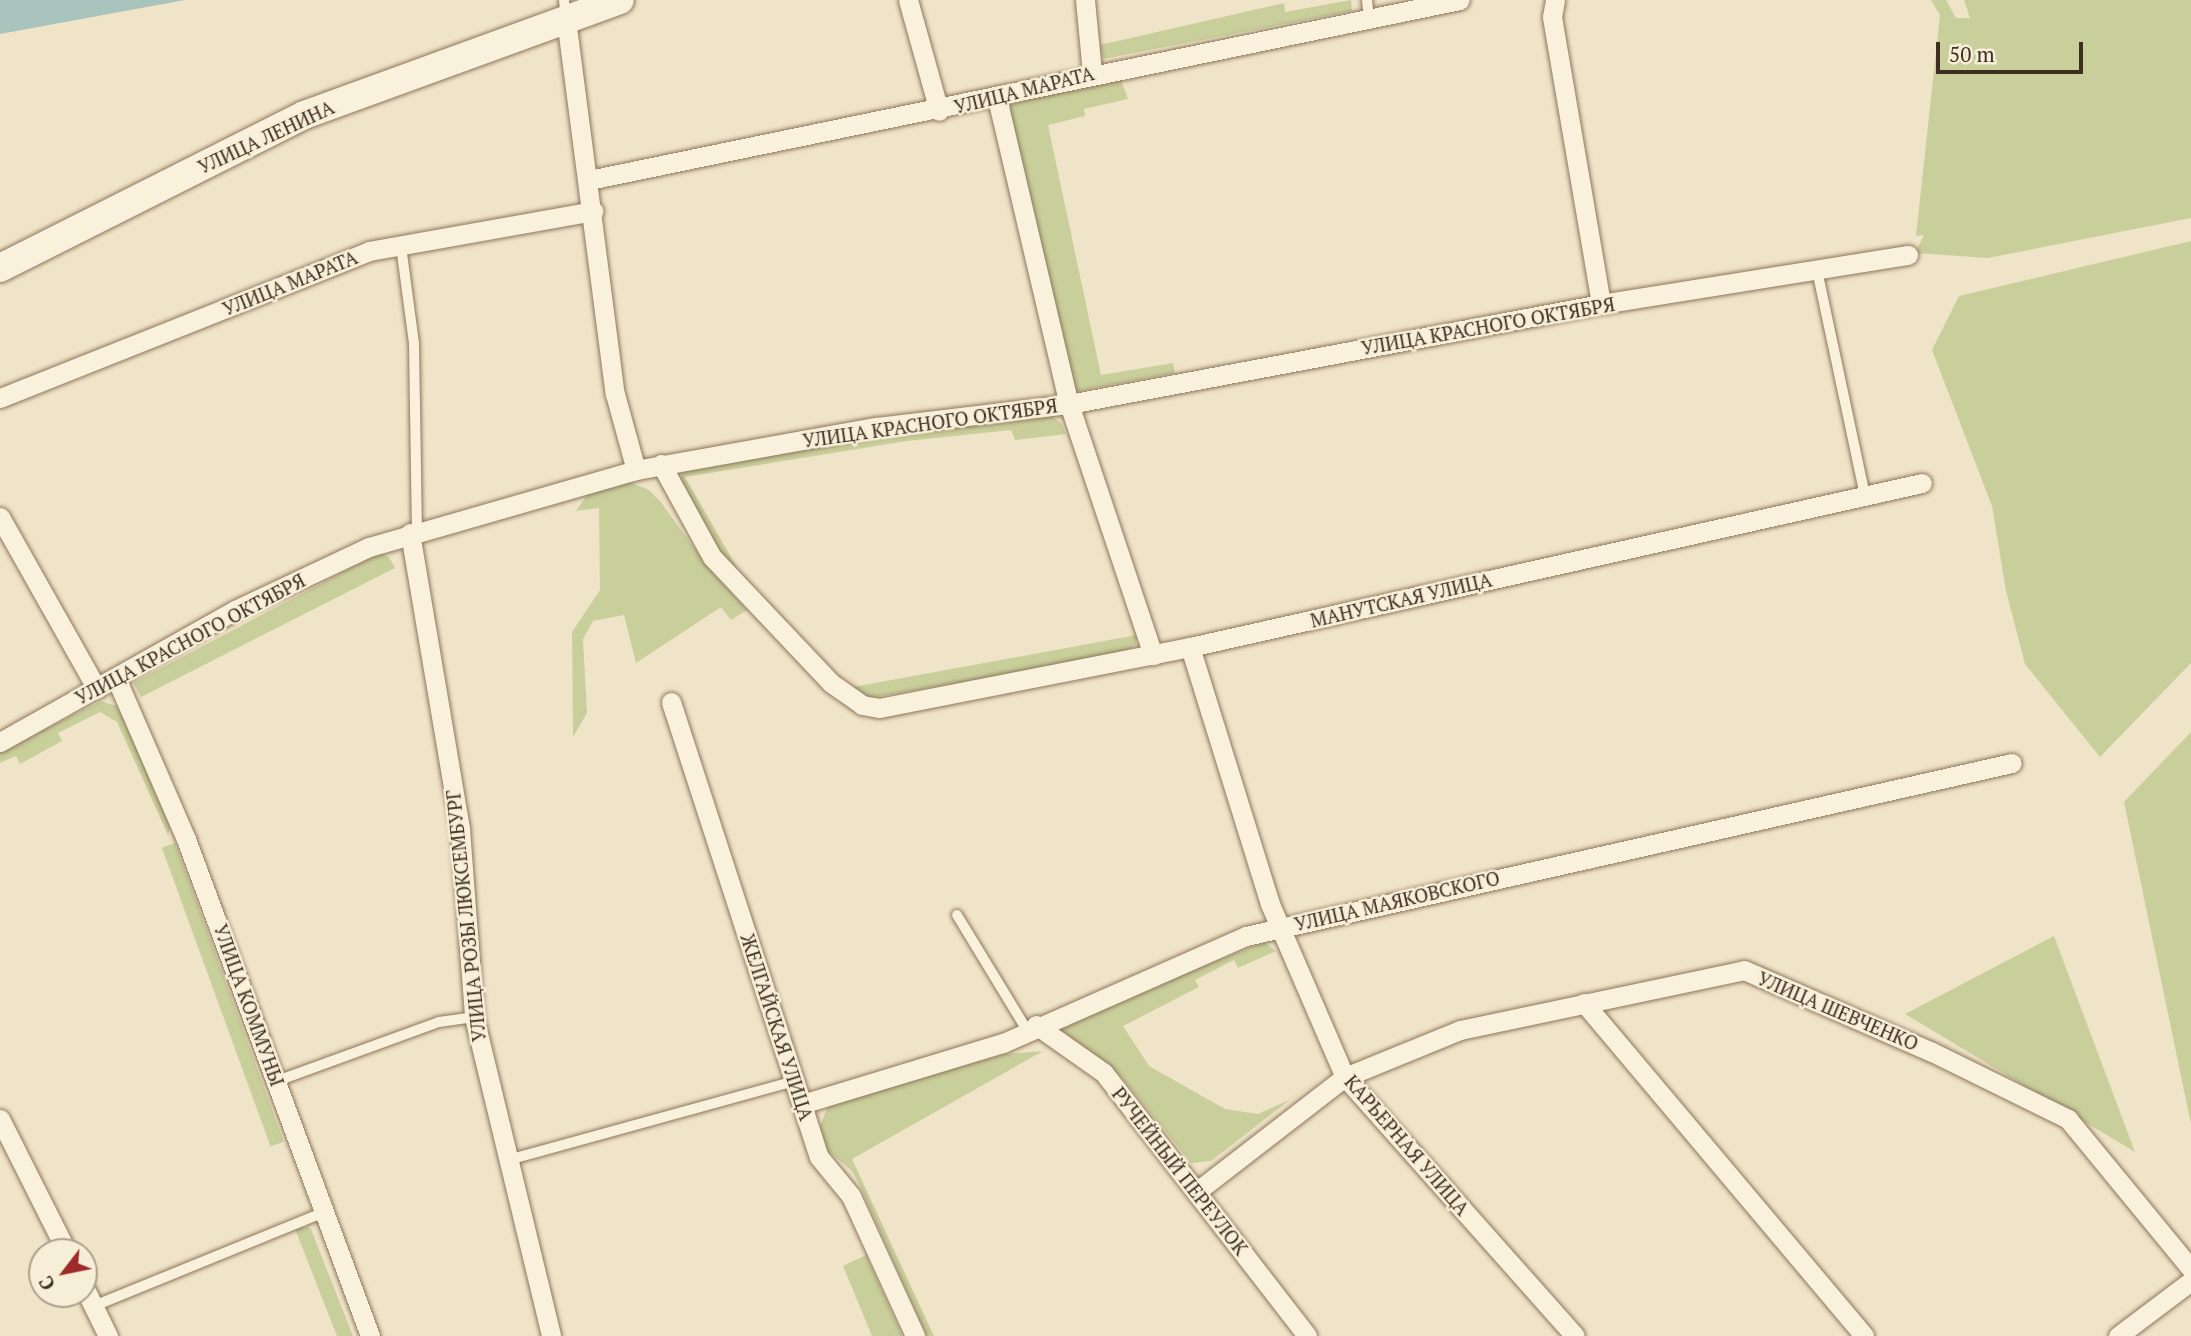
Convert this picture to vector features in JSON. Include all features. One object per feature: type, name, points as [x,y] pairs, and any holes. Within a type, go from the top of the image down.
[{"type":"main road","name":"УЛИЦА ЛЕНИНА","points":[[0,268],[304,115],[565,9],[620,0]]},
{"type":"street","points":[[908,0],[939,111]]},
{"type":"street","points":[[1085,0],[1092,73]]},
{"type":"street","name":"УЛИЦА МАРАТА","points":[[589,180],[939,111],[1368,9],[1460,0]]},
{"type":"street","points":[[1555,0],[1552,16],[1601,304]]},
{"type":"street","points":[[565,9],[615,394],[636,470]]},
{"type":"street","points":[[997,98],[1069,404],[1153,655]]},
{"type":"street","name":"УЛИЦА МАРАТА","points":[[0,398],[369,251],[593,211]]},
{"type":"street","name":"УЛИЦА КРАСНОГО ОКТЯБРЯ","points":[[0,741],[234,610],[413,532],[636,470],[876,427],[1069,404],[1601,304],[1908,255]]},
{"type":"street","name":"МАНУТСКАЯ УЛИЦА","points":[[662,464],[712,558],[831,683],[862,705],[879,708],[1190,648],[1922,483]]},
{"type":"street","points":[[0,517],[97,689]]},
{"type":"street","name":"УЛИЦА РОЗЫ ЛЮКСЕМБУРГ","points":[[413,532],[460,829],[474,1017],[551,1336]]},
{"type":"street","name":"КАРЬЕРНАЯ УЛИЦА","points":[[1190,648],[1270,904],[1283,926],[1345,1077],[1575,1336]]},
{"type":"street","name":"УЛИЦА КОММУНЫ","points":[[116,678],[187,839],[370,1336]]},
{"type":"street","name":"ЖЕЛГАЙСКАЯ УЛИЦА","points":[[671,702],[819,1157],[850,1196],[915,1336]]},
{"type":"street","name":"УЛИЦА МАЯКОВСКОГО","points":[[802,1104],[1003,1043],[1031,1027],[1246,936],[2012,763]]},
{"type":"street","name":"УЛИЦА ШЕВЧЕНКО","points":[[1196,1192],[1345,1077],[1460,1030],[1744,970],[1932,1052],[2068,1119],[2191,1269]]},
{"type":"street","points":[[1584,1003],[1864,1336]]},
{"type":"street","name":"РУЧЕЙНЫЙ ПЕРЕУЛОК","points":[[1031,1027],[1104,1073],[1307,1336]]},
{"type":"street","points":[[0,1119],[59,1238]]},
{"type":"street","points":[[2118,1336],[2191,1281]]},
{"type":"street","points":[[94,1308],[108,1336]]},
{"type":"lane","points":[[401,246],[414,344],[413,532]]},
{"type":"lane","points":[[1817,270],[1865,496]]},
{"type":"lane","points":[[957,915],[1031,1027]]},
{"type":"lane","points":[[277,1081],[439,1022],[474,1017]]},
{"type":"lane","points":[[508,1160],[794,1081]]},
{"type":"lane","points":[[98,1304],[324,1212]]},
{"type":"green space","points":[[1351,0],[1352,11],[1103,59],[1100,45],[1284,3],[1285,12]]},
{"type":"green space","points":[[1931,0],[1946,0],[1956,18],[1970,18],[1964,0],[2191,0],[2191,218],[1988,258],[1915,253],[1924,235],[1916,236],[1940,15]]},
{"type":"green space","points":[[1119,75],[1128,99],[1084,109],[1085,116],[1048,125],[1101,375],[1173,363],[1175,373],[1078,391],[1072,386],[1008,104]]},
{"type":"green space","points":[[2191,241],[2191,663],[2100,757],[2025,664],[2006,591],[1992,506],[1932,350],[1959,296]]},
{"type":"green space","points":[[1044,411],[1061,423],[1066,434],[1015,440],[1011,430],[907,441],[685,477],[739,571],[710,540],[678,481],[689,465]]},
{"type":"green space","points":[[624,480],[649,490],[660,501],[708,567],[747,610],[731,620],[721,607],[636,663],[624,615],[593,621],[583,639],[587,713],[573,737],[572,632],[600,590],[599,508],[576,511],[593,486]]},
{"type":"green space","points":[[379,553],[389,557],[395,568],[141,697],[133,683]]},
{"type":"green space","points":[[1137,635],[1136,644],[1121,655],[869,698],[848,688]]},
{"type":"green space","points":[[101,701],[116,706],[125,720],[170,827],[168,835],[117,722],[100,712],[58,733],[62,741],[20,764],[16,756],[0,763],[0,752]]},
{"type":"green space","points":[[2191,732],[2191,1124],[2124,802]]},
{"type":"green space","points":[[175,843],[284,1142],[271,1147],[162,848]]},
{"type":"green space","points":[[2054,936],[2135,1152],[1905,1014]]},
{"type":"green space","points":[[1264,942],[1276,951],[1238,968],[1234,960],[1195,980],[1199,987],[1123,1026],[1149,1066],[1225,1109],[1258,1114],[1289,1100],[1327,1071],[1211,1161],[1191,1163],[1121,1076],[1058,1031],[1058,1024]]},
{"type":"green space","points":[[1043,1051],[852,1159],[934,1336],[927,1336],[859,1184],[852,1171],[827,1150],[820,1127],[825,1113],[829,1106],[918,1077],[1006,1054]]},
{"type":"green space","points":[[295,1229],[311,1229],[353,1336],[337,1336]]},
{"type":"green space","points":[[866,1255],[902,1336],[872,1336],[843,1266]]},
{"type":"water","points":[[0,0],[185,0],[0,34]]}]
